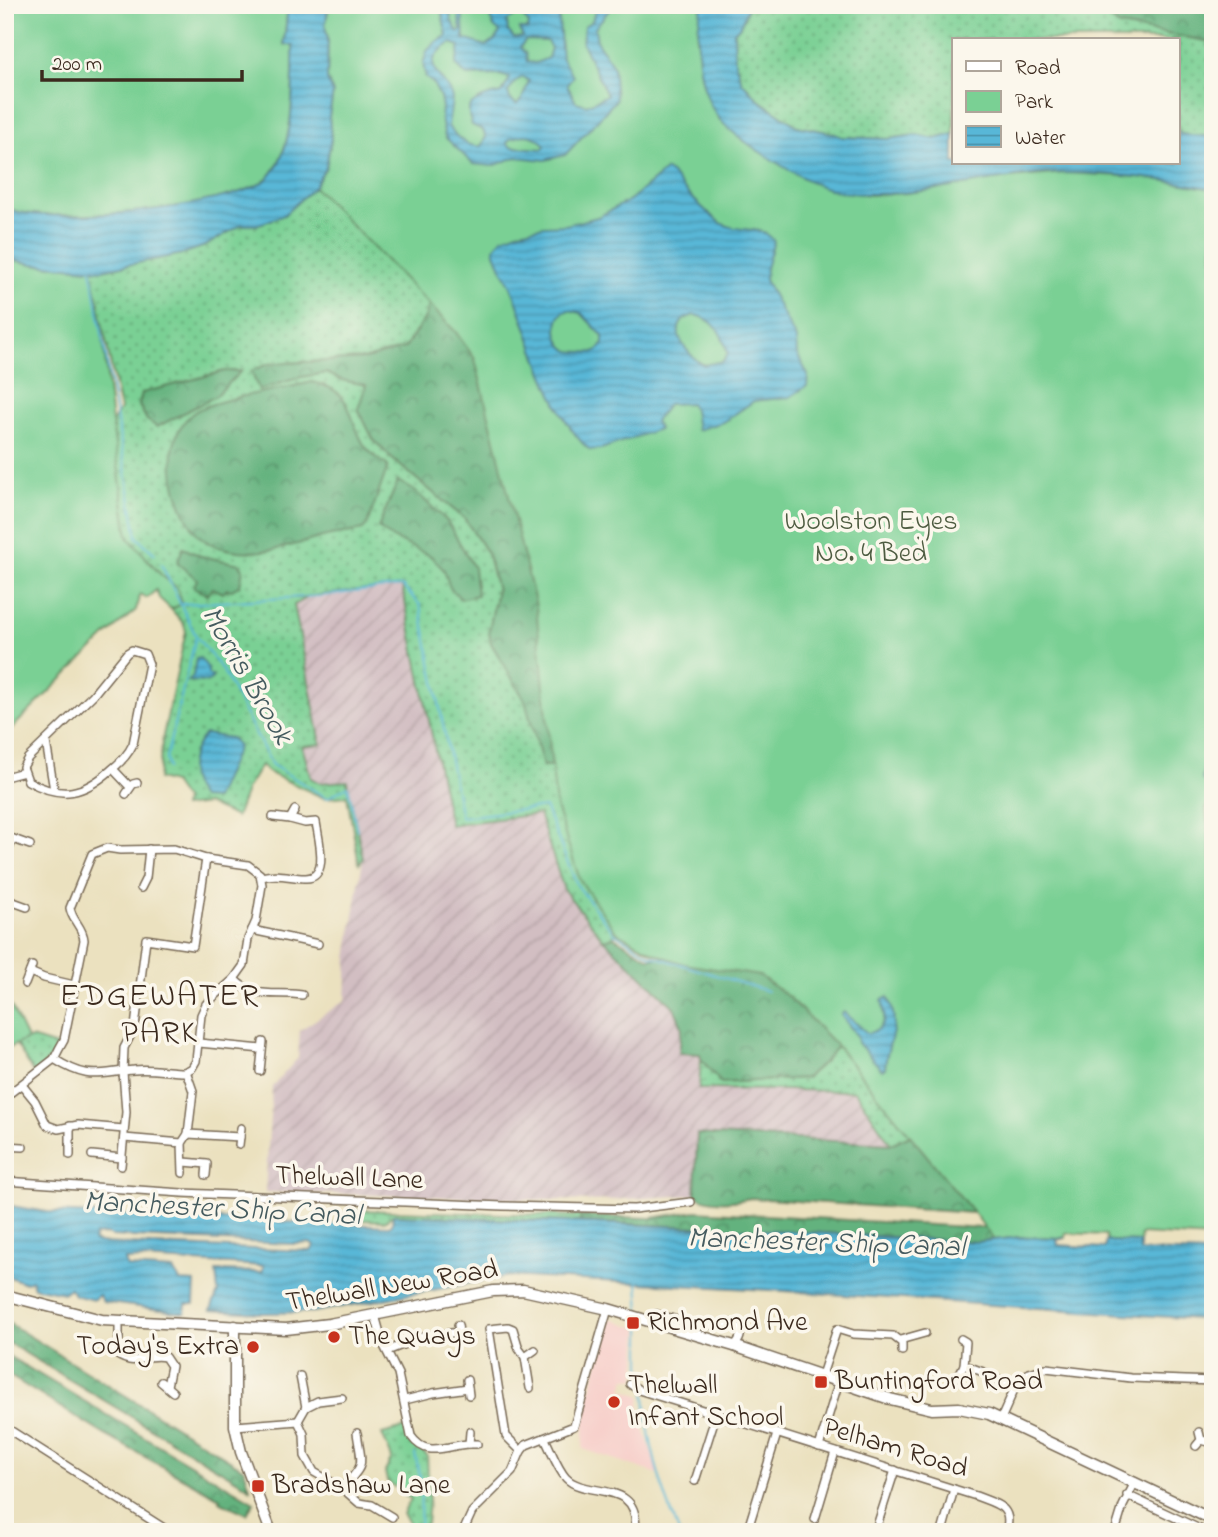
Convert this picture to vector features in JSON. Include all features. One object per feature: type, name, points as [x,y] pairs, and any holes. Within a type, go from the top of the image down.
[{"type":"main road","name":"Thelwall New Road","points":[[5,1294],[85,1317],[120,1321],[308,1327],[506,1289],[554,1295],[734,1346],[917,1406],[975,1410],[1001,1419],[1213,1520]]},
{"type":"main road","points":[[234,1326],[235,1426],[241,1452],[271,1532]]},
{"type":"street","points":[[132,650],[141,652],[149,659],[149,671],[133,744],[113,768],[91,787],[77,792],[54,790],[28,781],[24,772],[25,762],[93,695],[132,650]]},
{"type":"street","points":[[46,742],[54,790]]},
{"type":"street","points":[[113,768],[131,788]]},
{"type":"street","points":[[5,777],[24,772]]},
{"type":"street","points":[[290,820],[295,810]]},
{"type":"street","points":[[261,877],[282,874],[307,878],[316,875],[320,867],[316,822],[273,817]]},
{"type":"street","points":[[5,857],[9,837],[30,845]]},
{"type":"street","points":[[5,1097],[54,1059],[64,1040],[84,940],[84,933],[72,917],[70,908],[92,854],[102,848],[174,849],[206,859],[248,865],[256,870],[261,877],[260,900],[248,939],[244,965],[206,1004],[201,1016],[196,1061],[192,1068],[186,1071],[136,1069],[102,1075],[73,1071],[54,1059]]},
{"type":"street","points":[[141,888],[146,878],[149,849]]},
{"type":"street","points":[[92,1155],[122,1162],[126,1100],[124,1048],[135,1027],[146,939],[193,946],[206,859]]},
{"type":"street","points":[[5,899],[27,907]]},
{"type":"street","points":[[252,930],[318,944]]},
{"type":"street","points":[[26,984],[31,969],[53,981],[74,985]]},
{"type":"street","points":[[234,978],[250,991],[262,995],[302,995]]},
{"type":"street","points":[[199,1043],[262,1046],[260,1071]]},
{"type":"street","points":[[183,1173],[182,1143],[188,1134],[193,1091],[186,1071]]},
{"type":"street","points":[[22,1085],[35,1101],[47,1125],[58,1129],[70,1126],[124,1129]]},
{"type":"street","points":[[70,1126],[70,1155]]},
{"type":"street","points":[[188,1134],[240,1137]]},
{"type":"street","points":[[124,1138],[182,1143]]},
{"type":"street","points":[[5,1146],[23,1147]]},
{"type":"street","points":[[184,1162],[207,1164],[206,1175]]},
{"type":"street","name":"Thelwall Lane","points":[[5,1181],[182,1193],[503,1206],[634,1209],[691,1202]]},
{"type":"street","points":[[665,1317],[666,1307]]},
{"type":"street","points":[[463,1532],[472,1512],[512,1472],[526,1445],[574,1426],[608,1309]]},
{"type":"street","points":[[656,1314],[698,1326],[733,1323],[741,1332],[740,1339],[734,1346]]},
{"type":"street","points":[[375,1315],[398,1374],[411,1436],[421,1447],[438,1450],[456,1444],[473,1444],[470,1432]]},
{"type":"street","points":[[120,1321],[120,1339],[110,1350],[135,1362],[152,1357],[165,1357],[171,1366],[167,1387]]},
{"type":"street","points":[[822,1375],[838,1325],[853,1334],[893,1336],[900,1340],[925,1333]]},
{"type":"street","points":[[521,1451],[506,1436],[489,1329],[508,1327],[516,1333],[519,1349],[526,1357],[530,1388]]},
{"type":"street","points":[[387,1351],[422,1338],[459,1332]]},
{"type":"street","points":[[900,1340],[902,1351]]},
{"type":"street","points":[[958,1377],[964,1365],[966,1341]]},
{"type":"street","points":[[526,1357],[535,1350]]},
{"type":"street","points":[[964,1365],[1014,1388]]},
{"type":"street","points":[[1001,1419],[1014,1388],[1029,1373],[1053,1367],[1131,1378],[1213,1381]]},
{"type":"street","points":[[300,1376],[306,1407]]},
{"type":"street","points":[[819,1447],[839,1381]]},
{"type":"street","name":"Pelham Road","points":[[630,1384],[650,1394],[895,1470],[1002,1507],[1009,1517],[1006,1532]]},
{"type":"street","points":[[405,1400],[433,1392],[468,1388]]},
{"type":"street","points":[[298,1421],[306,1407],[318,1401],[342,1398]]},
{"type":"street","points":[[695,1481],[716,1415]]},
{"type":"street","points":[[235,1426],[298,1421]]},
{"type":"street","points":[[298,1421],[304,1434],[305,1456],[314,1472],[342,1488],[359,1503],[372,1505],[392,1517]]},
{"type":"street","points":[[5,1427],[170,1532]]},
{"type":"street","points":[[342,1488],[360,1470],[357,1433]]},
{"type":"street","points":[[747,1532],[776,1434]]},
{"type":"street","points":[[545,1438],[566,1479],[615,1493],[630,1504],[636,1522],[635,1532]]},
{"type":"street","points":[[1198,1439],[1213,1443]]},
{"type":"street","points":[[815,1519],[835,1452]]},
{"type":"street","points":[[875,1532],[895,1470]]},
{"type":"street","points":[[1115,1532],[1127,1495],[1135,1482]]},
{"type":"street","points":[[942,1532],[954,1489]]},
{"type":"street","points":[[1127,1495],[1206,1532]]},
{"type":"street","points":[[5,1507],[9,1532]]},
{"type":"shaded area","points":[[402,586],[450,824],[539,814],[564,890],[604,940],[674,1007],[682,1027],[679,1052],[700,1054],[699,1089],[855,1091],[891,1144],[697,1134],[695,1195],[592,1201],[265,1192],[272,1087],[298,1058],[300,1030],[346,1000],[348,951],[363,859],[347,781],[320,783],[311,778],[302,746],[321,743],[294,604],[307,598]]},
{"type":"shaded area","name":"Thelwall Infant School","points":[[611,1318],[639,1329],[636,1379],[626,1378],[622,1389],[641,1396],[639,1412],[658,1474],[583,1449],[585,1408]]},
{"type":"green space","points":[[5,5],[288,5],[284,44],[293,45],[291,116],[283,151],[276,167],[267,179],[249,189],[181,206],[96,215],[25,213],[5,207]]},
{"type":"green space","points":[[329,5],[490,337],[749,955],[880,1085],[910,1135],[891,1144],[855,1091],[699,1089],[701,1059],[722,1083],[806,1078],[825,1061],[790,998],[654,953],[616,932],[614,937],[604,940],[564,890],[539,814],[450,825],[402,586],[294,598],[307,598],[294,605],[321,744],[302,746],[311,778],[320,783],[347,781],[363,859],[359,864],[347,796],[324,798],[267,772],[261,765],[247,788],[236,817],[207,804],[183,807],[184,799],[173,783],[158,779],[163,736],[186,631],[171,609],[182,604],[177,588],[160,574],[128,537],[112,423],[120,409],[91,269],[102,270],[181,254],[205,246],[241,225],[257,225],[284,215]],"holes":[[[426,316],[551,766],[543,766],[525,700],[491,643],[489,631],[497,590],[488,555],[465,519],[390,457],[373,439],[367,385],[342,380],[327,373],[301,377],[259,390],[268,364],[366,359],[405,348]],[[225,371],[147,420],[139,406],[143,393]]]},
{"type":"green space","name":"Woolston Eyes No. 4 Bed","points":[[329,5],[702,5],[697,39],[718,118],[745,141],[803,178],[868,195],[906,193],[1000,179],[1065,173],[1145,177],[1213,189],[1213,722],[1202,779],[1213,791],[1206,810],[1213,867],[1213,1238],[1141,1234],[1140,1242],[1106,1241],[1106,1235],[1066,1233],[1065,1238],[1020,1237],[994,1240],[837,1046],[790,998],[760,976],[684,964],[654,953],[616,932],[580,880],[556,807],[536,606],[475,359],[455,331],[314,187],[326,167],[331,140],[329,116],[333,93],[327,79],[328,38],[325,26]]},
{"type":"green space","points":[[749,5],[1088,5],[1121,26],[1213,42],[1213,137],[1180,133],[1180,38],[952,38],[952,135],[935,139],[916,135],[888,139],[841,137],[797,126],[760,101],[742,82],[735,62],[734,32],[740,26]]},
{"type":"green space","points":[[1088,5],[1183,9],[1184,5],[1213,5],[1213,42],[1120,26]]},
{"type":"green space","points":[[5,258],[33,264],[91,269],[99,304],[128,537],[160,574],[177,588],[182,604],[171,609],[159,598],[156,590],[147,598],[140,594],[136,610],[5,735]]},
{"type":"green space","points":[[429,304],[455,331],[475,359],[536,605],[552,766],[543,766],[525,700],[491,643],[489,631],[497,590],[488,555],[465,519],[390,457],[373,439],[358,409],[366,385],[342,380],[326,373],[301,377],[259,390],[251,371],[268,364],[366,359],[405,348],[426,316]]},
{"type":"green space","points":[[225,371],[241,371],[216,396],[157,427],[147,420],[139,405],[142,393]]},
{"type":"green space","points":[[312,382],[326,386],[342,397],[365,447],[388,466],[367,525],[363,530],[266,551],[240,551],[218,547],[205,540],[187,518],[176,487],[173,454],[182,425],[193,413],[216,403]]},
{"type":"green space","points":[[398,481],[415,491],[447,521],[474,568],[477,595],[461,599],[450,588],[444,570],[431,556],[394,539],[378,528]]},
{"type":"green space","points":[[183,548],[201,556],[240,564],[243,569],[240,585],[223,593],[213,588],[207,595],[194,587],[197,579],[177,563]]},
{"type":"green space","points":[[614,937],[649,958],[681,958],[760,976],[790,998],[837,1046],[806,1078],[721,1083],[701,1059],[700,1054],[679,1053],[682,1027],[674,1007],[604,940]]},
{"type":"green space","points":[[10,1004],[27,1039],[5,1050],[5,1007]]},
{"type":"green space","points":[[31,1038],[60,1047],[35,1075],[16,1044]]},
{"type":"green space","points":[[697,1134],[891,1144],[910,1135],[974,1213],[751,1198],[708,1200],[695,1195]]},
{"type":"green space","points":[[355,1210],[580,1216],[580,1222],[393,1215],[385,1221],[337,1219]]},
{"type":"green space","points":[[696,1211],[1065,1233],[1065,1238],[1020,1237],[976,1242],[580,1222],[580,1216],[652,1218]]},
{"type":"green space","points":[[5,1321],[244,1469],[250,1488],[5,1341]]},
{"type":"green space","points":[[5,1354],[254,1502],[247,1514],[219,1501],[220,1498],[105,1435],[5,1373]]},
{"type":"green space","points":[[405,1428],[411,1440],[427,1456],[427,1524],[414,1530],[403,1514],[411,1499],[387,1481],[385,1472],[392,1458],[382,1434]]},
{"type":"water","points":[[288,5],[329,5],[325,26],[328,38],[327,79],[333,93],[329,116],[331,139],[326,167],[314,187],[284,215],[257,225],[241,225],[205,246],[182,254],[102,270],[33,264],[5,258],[5,207],[25,213],[56,215],[138,211],[218,198],[249,189],[267,179],[283,152],[291,116],[293,46],[284,44]]},
{"type":"water","points":[[440,5],[449,5],[451,20],[458,32],[461,30],[457,5],[462,5],[464,39],[486,46],[495,40],[500,32],[494,27],[485,5],[495,5],[501,17],[517,9],[515,5],[561,5],[558,7],[562,59],[573,76],[567,85],[576,102],[587,105],[607,95],[582,43],[584,26],[592,21],[597,5],[613,5],[595,28],[597,42],[613,66],[616,100],[565,155],[545,160],[516,157],[493,166],[473,164],[445,137],[440,97],[433,83],[426,78],[423,64],[427,51],[447,36]],"holes":[[[522,8],[525,8],[524,18],[529,24],[528,29],[519,29],[523,37],[514,38],[508,31],[507,21],[519,14]],[[526,40],[547,41],[551,48],[548,58],[536,63],[527,62],[526,54],[520,47]],[[451,43],[460,46],[456,65],[467,76],[500,75],[510,78],[502,93],[480,99],[469,107],[472,125],[483,130],[486,137],[481,146],[462,141],[448,126],[452,98],[436,72],[434,59]],[[523,77],[529,81],[521,101],[516,104],[510,99],[508,92],[516,81]],[[527,135],[535,137],[545,145],[543,149],[511,147],[507,143],[510,139]]]},
{"type":"water","points":[[702,5],[749,5],[740,26],[734,32],[735,62],[742,82],[760,101],[797,126],[842,137],[888,139],[916,135],[935,139],[952,135],[952,164],[1180,164],[1180,133],[1213,137],[1213,189],[1139,177],[1065,173],[895,193],[855,193],[817,185],[770,158],[738,136],[718,117],[706,92],[699,63]]},
{"type":"water","points":[[666,170],[719,222],[729,227],[763,232],[774,241],[765,280],[796,339],[797,354],[808,375],[807,386],[790,397],[754,401],[723,422],[697,430],[694,410],[690,403],[668,404],[655,421],[659,429],[601,449],[590,450],[577,437],[565,420],[545,378],[494,249],[502,238],[520,231],[566,225],[598,217],[630,200]],"holes":[[[569,310],[581,313],[603,336],[603,345],[598,350],[574,352],[563,346],[557,328],[560,317]],[[694,315],[712,323],[720,333],[728,353],[723,361],[704,365],[695,359],[683,344],[679,334],[680,326],[684,319]]]},
{"type":"water","points":[[200,658],[208,668],[208,674],[213,677],[208,682],[188,681],[193,676],[196,659]]},
{"type":"water","points":[[1213,722],[1213,791],[1202,779]]},
{"type":"water","points":[[205,734],[231,738],[238,747],[215,799],[201,798],[190,774],[195,750]]},
{"type":"water","points":[[888,997],[894,1026],[885,1068],[882,1070],[858,1043],[857,1036],[841,1015],[844,1012],[867,1033],[874,1031],[884,1021],[882,1000]]},
{"type":"water","name":"Manchester Ship Canal","points":[[5,1205],[47,1212],[389,1226],[392,1224],[393,1215],[788,1231],[976,1242],[1020,1237],[1065,1238],[1057,1240],[1058,1245],[1104,1248],[1106,1241],[1140,1242],[1140,1251],[1213,1253],[1213,1320],[770,1290],[508,1276],[314,1312],[263,1313],[211,1310],[218,1292],[216,1271],[262,1272],[264,1266],[125,1260],[127,1267],[173,1270],[180,1281],[195,1282],[194,1304],[186,1304],[185,1313],[103,1302],[99,1295],[93,1300],[74,1295],[70,1288],[63,1293],[34,1287],[31,1280],[25,1283],[5,1275]],"holes":[[[95,1235],[310,1243],[314,1246],[311,1251],[93,1241]]]},
{"type":"waterway","name":"Morris Brook","points":[[91,269],[137,537],[155,554]]},
{"type":"waterway","name":"Morris Brook","points":[[161,564],[196,636],[223,671],[272,765],[327,798],[348,786],[357,830]]},
{"type":"waterway","points":[[182,604],[321,596],[402,586],[420,605],[461,817],[545,807],[577,885],[614,933],[650,955],[767,991]]},
{"type":"waterway","points":[[168,768],[166,758],[196,636]]},
{"type":"waterway","points":[[638,1282],[640,1312]]},
{"type":"waterway","points":[[641,1325],[641,1365],[645,1389]]},
{"type":"waterway","points":[[645,1394],[656,1464],[679,1532]]},
{"type":"waterway","points":[[415,1454],[421,1481],[420,1532]]},
{"type":"place","name":"Richmond Ave","points":[[633,1323]]},
{"type":"place","name":"The Quays","points":[[334,1337]]},
{"type":"place","name":"Today's Extra","points":[[253,1347]]},
{"type":"place","name":"Buntingford Road","points":[[821,1382]]},
{"type":"place","name":"Thelwall Infant School","points":[[614,1402]]},
{"type":"place","name":"Bradshaw Lane","points":[[258,1486]]},
{"type":"district","name":"EDGEWATER PARK","points":[[160,1016]]}]
